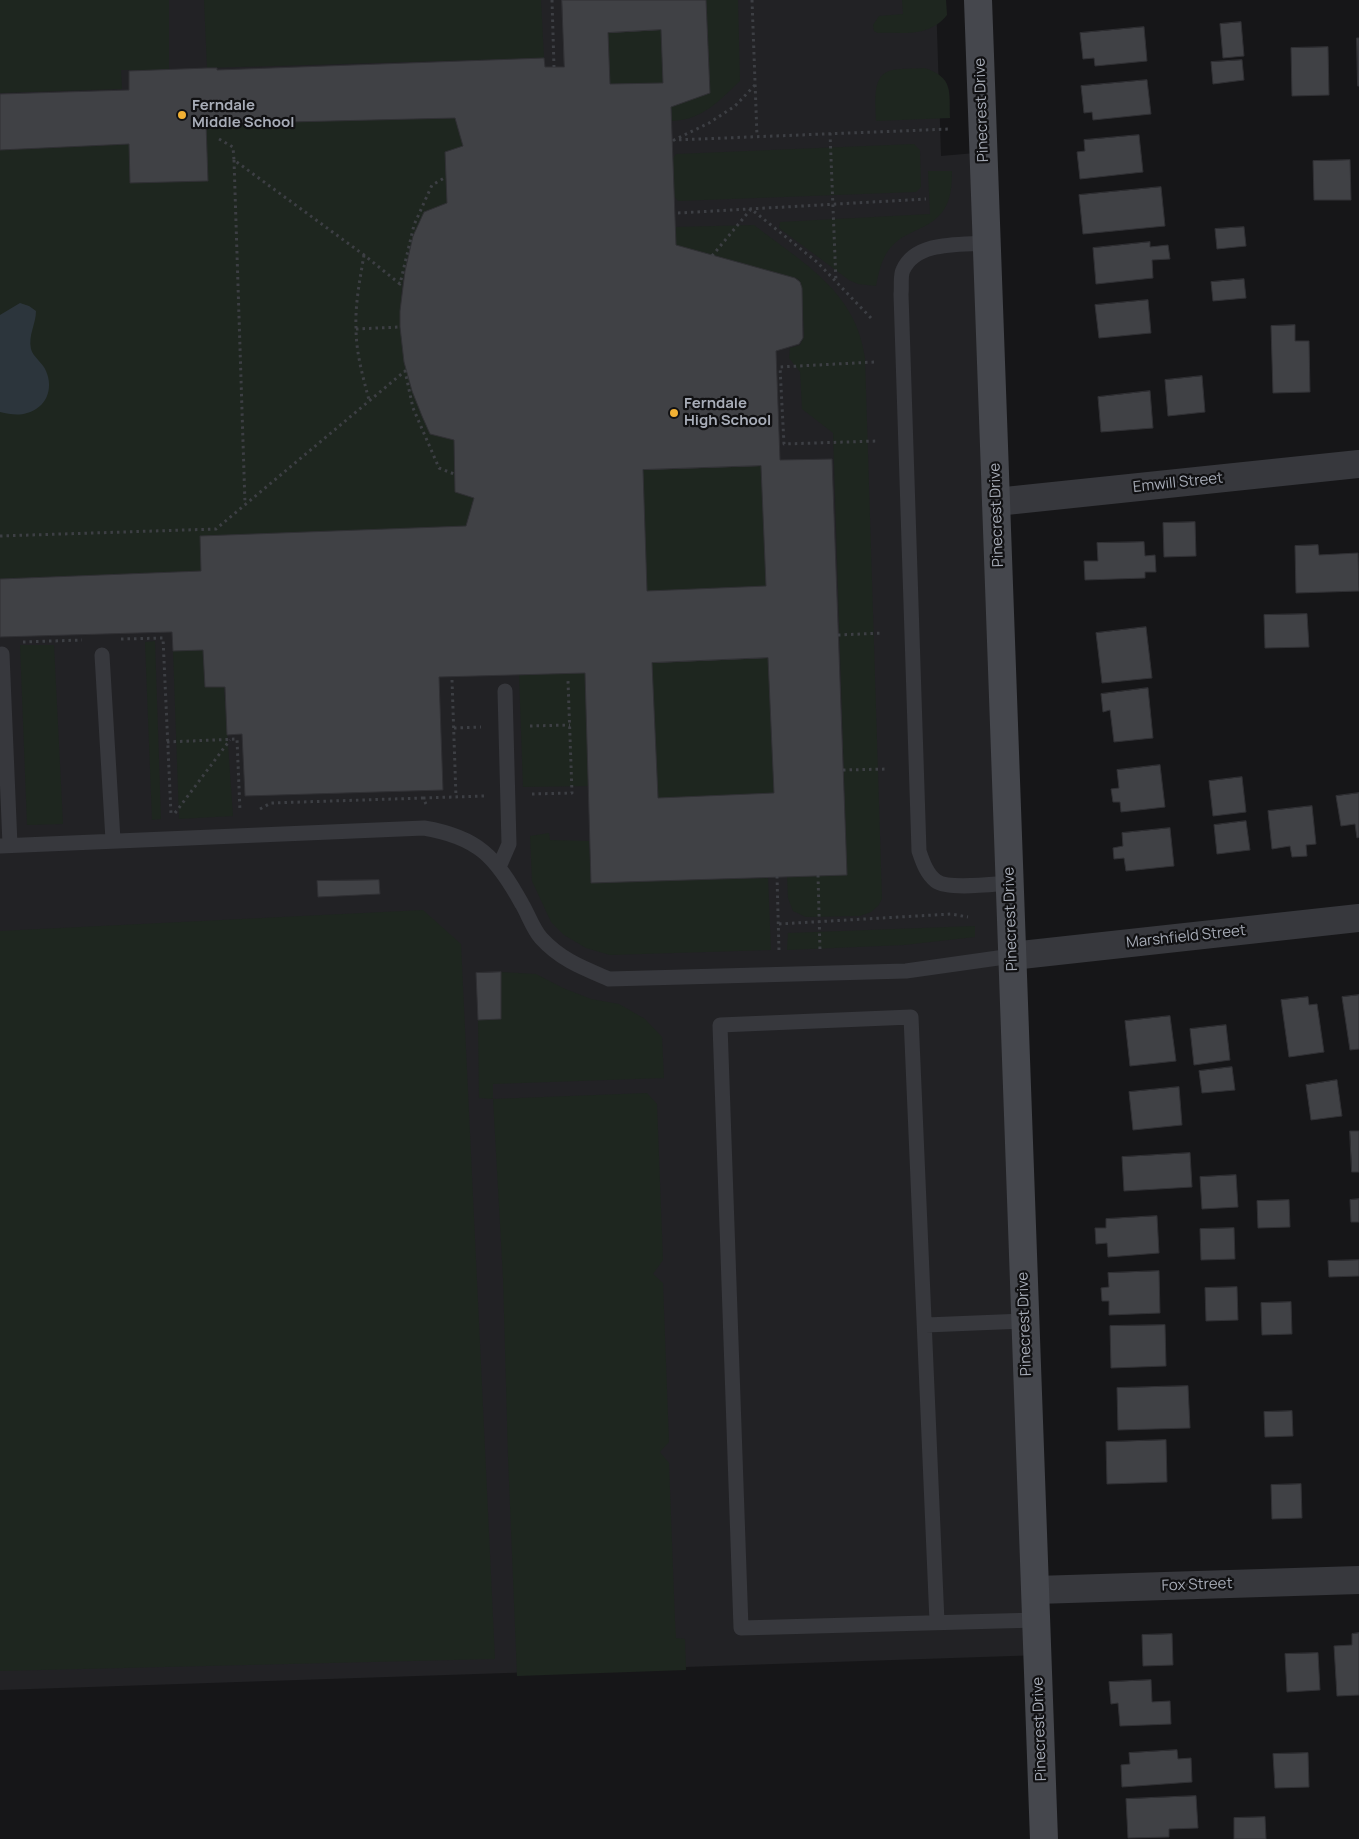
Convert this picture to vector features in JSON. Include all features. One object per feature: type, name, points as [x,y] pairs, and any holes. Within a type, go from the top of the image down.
[{"type":"street","name":"Pinecrest Drive","points":[[978,0],[1044,1839]]},
{"type":"street","name":"Emwill Street","points":[[996,502],[1359,464]]},
{"type":"street","name":"Marshfield Street","points":[[1012,956],[1359,918]]},
{"type":"street","name":"Fox Street","points":[[1036,1590],[1359,1580]]},
{"type":"lane","points":[[986,243],[932,248],[914,256],[902,271],[901,294],[919,851],[925,868],[937,882],[950,886],[1010,884]]},
{"type":"lane","points":[[2,654],[5,846],[424,828],[457,836],[475,844],[491,856],[512,886],[540,937],[568,962],[610,979],[906,970],[1012,956]]},
{"type":"lane","points":[[102,655],[114,840]]},
{"type":"lane","points":[[499,867],[509,844],[505,691]]},
{"type":"lane","points":[[937,1622],[926,1325],[911,1017],[720,1025],[741,1628],[1036,1620]]},
{"type":"lane","points":[[926,1325],[1024,1321]]},
{"type":"path","points":[[552,0],[554,67]]},
{"type":"path","points":[[752,0],[756,136]]},
{"type":"path","points":[[755,85],[728,110],[709,123],[674,140],[950,129]]},
{"type":"path","points":[[830,133],[836,282]]},
{"type":"path","points":[[220,139],[233,147],[234,160],[245,504]]},
{"type":"path","points":[[234,160],[364,254],[400,284],[414,225],[432,185],[446,177]]},
{"type":"path","points":[[678,213],[926,199]]},
{"type":"path","points":[[712,256],[751,209]]},
{"type":"path","points":[[751,209],[817,262],[872,319]]},
{"type":"path","points":[[364,254],[358,292],[356,328],[359,362],[369,400]]},
{"type":"path","points":[[356,328],[400,327]]},
{"type":"path","points":[[874,362],[780,367],[784,444],[877,441]]},
{"type":"path","points":[[0,536],[216,529],[405,372],[413,408],[439,468],[454,474]]},
{"type":"path","points":[[838,635],[884,633]]},
{"type":"path","points":[[452,680],[456,797]]},
{"type":"path","points":[[568,681],[572,793]]},
{"type":"path","points":[[167,742],[237,739],[241,820]]},
{"type":"path","points":[[171,818],[230,740]]},
{"type":"path","points":[[843,770],[888,769]]},
{"type":"path","points":[[257,811],[271,803],[423,798],[426,804],[433,807]]},
{"type":"path","points":[[812,954],[820,954],[818,875]]},
{"type":"path","points":[[777,876],[779,954]]},
{"type":"path","points":[[779,924],[951,914],[968,917]]},
{"type":"shaded area","points":[[0,0],[936,0],[941,156],[987,152],[1041,1655],[0,1690]]},
{"type":"shaded area","points":[[0,0],[169,0],[169,70],[121,70],[122,89],[0,93]]},
{"type":"shaded area","points":[[204,0],[541,0],[544,58],[207,68]]},
{"type":"shaded area","points":[[706,0],[738,0],[740,81],[717,102],[701,113],[683,120],[672,121],[671,107],[710,93]]},
{"type":"shaded area","points":[[902,0],[946,0],[947,15],[940,22],[924,31],[878,33],[874,31],[873,25],[879,16],[903,14]]},
{"type":"shaded area","points":[[661,30],[663,83],[610,84],[608,33]]},
{"type":"shaded area","points":[[925,68],[941,76],[948,87],[950,118],[876,121],[875,100],[877,86],[883,74],[897,69]]},
{"type":"shaded area","points":[[455,118],[463,146],[445,152],[447,203],[424,212],[413,240],[405,267],[401,295],[401,323],[403,351],[409,379],[418,406],[430,433],[454,440],[455,492],[474,498],[466,526],[201,571],[0,579],[0,150],[129,144],[130,183],[207,181],[206,124]]},
{"type":"shaded area","points":[[914,144],[920,150],[921,187],[916,192],[678,201],[673,195],[672,160],[676,154]]},
{"type":"shaded area","points":[[928,171],[952,171],[951,190],[946,206],[937,218],[900,239],[890,248],[882,264],[876,286],[858,284],[849,280],[779,228],[780,222],[930,214]]},
{"type":"shaded area","points":[[754,225],[808,266],[839,296],[851,314],[860,335],[865,358],[882,899],[871,912],[860,916],[806,917],[793,911],[788,898],[787,875],[847,874],[833,433],[802,409],[800,372],[789,358],[790,348],[800,345],[804,336],[801,283],[798,279],[675,245],[676,227]]},
{"type":"shaded area","points":[[20,303],[36,311],[30,344],[34,355],[45,368],[49,391],[39,407],[27,413],[17,415],[0,412],[0,315]]},
{"type":"shaded area","points":[[761,466],[766,586],[647,591],[643,470]]},
{"type":"shaded area","points":[[155,641],[161,819],[152,820],[145,642]]},
{"type":"shaded area","points":[[20,645],[54,645],[63,824],[27,825]]},
{"type":"shaded area","points":[[173,650],[203,650],[205,686],[224,687],[233,816],[179,819]]},
{"type":"shaded area","points":[[768,658],[774,793],[658,798],[652,663]]},
{"type":"shaded area","points":[[585,672],[589,786],[523,787],[519,675]]},
{"type":"shaded area","points":[[549,833],[550,840],[589,841],[591,882],[768,878],[771,950],[610,955],[586,948],[564,935],[551,922],[532,881],[530,836]]},
{"type":"shaded area","points":[[423,910],[461,944],[495,1659],[0,1671],[0,931]]},
{"type":"shaded area","points":[[975,926],[975,937],[904,945],[787,950],[788,933]]},
{"type":"shaded area","points":[[501,972],[536,974],[563,988],[591,999],[619,1004],[645,1019],[662,1037],[664,1078],[493,1084],[493,1099],[479,1098],[478,1020],[501,1019]]},
{"type":"shaded area","points":[[647,1093],[657,1104],[663,1260],[653,1274],[663,1283],[669,1442],[660,1452],[669,1463],[676,1638],[685,1639],[686,1670],[517,1676],[503,1278],[493,1099]]},
{"type":"building","points":[[562,0],[706,0],[710,93],[671,107],[676,245],[795,278],[800,282],[802,288],[803,338],[799,344],[776,351],[780,460],[832,459],[847,875],[591,883],[585,673],[439,677],[443,790],[245,796],[242,734],[227,735],[225,687],[205,687],[203,650],[173,651],[172,632],[0,637],[0,579],[201,571],[200,536],[466,526],[474,498],[455,492],[454,440],[430,434],[422,416],[412,391],[404,362],[400,327],[405,271],[413,236],[424,212],[447,203],[445,152],[463,146],[455,118],[206,124],[208,181],[130,183],[129,144],[0,150],[0,94],[129,90],[129,71],[207,68],[217,68],[217,70],[544,58],[545,67],[564,67]],"holes":[[[661,30],[663,83],[610,84],[608,33]],[[761,466],[766,586],[647,591],[643,470]],[[768,658],[774,793],[658,798],[652,663]]]},
{"type":"building","points":[[1241,22],[1244,56],[1223,58],[1220,24]]},
{"type":"building","points":[[1144,27],[1147,61],[1095,66],[1094,58],[1083,59],[1080,33]]},
{"type":"building","points":[[1357,38],[1359,38],[1359,86],[1358,86]]},
{"type":"building","points":[[1328,47],[1329,95],[1292,96],[1291,48]]},
{"type":"building","points":[[1242,60],[1244,80],[1213,84],[1211,62]]},
{"type":"building","points":[[1147,80],[1151,114],[1093,120],[1092,112],[1084,113],[1081,86]]},
{"type":"building","points":[[1139,135],[1143,172],[1080,179],[1077,152],[1085,151],[1084,140]]},
{"type":"building","points":[[1350,160],[1351,200],[1314,200],[1313,161]]},
{"type":"building","points":[[1161,187],[1165,226],[1083,234],[1079,195]]},
{"type":"building","points":[[1244,227],[1246,246],[1217,249],[1215,229]]},
{"type":"building","points":[[1150,242],[1150,247],[1168,245],[1170,259],[1152,260],[1153,278],[1096,284],[1093,248]]},
{"type":"building","points":[[1244,279],[1246,298],[1213,301],[1211,282]]},
{"type":"building","points":[[1148,300],[1151,333],[1099,338],[1095,305]]},
{"type":"building","points":[[1295,325],[1295,341],[1309,341],[1310,392],[1273,393],[1271,326]]},
{"type":"building","points":[[1202,376],[1205,412],[1168,416],[1165,380]]},
{"type":"building","points":[[1150,391],[1153,428],[1101,432],[1098,397]]},
{"type":"building","points":[[1195,522],[1196,556],[1164,557],[1163,523]]},
{"type":"building","points":[[1144,542],[1145,556],[1155,555],[1156,572],[1145,572],[1145,578],[1085,580],[1084,561],[1098,561],[1097,543]]},
{"type":"building","points":[[1318,545],[1319,555],[1358,553],[1359,591],[1296,593],[1295,546]]},
{"type":"building","points":[[1307,614],[1309,647],[1265,648],[1264,615]]},
{"type":"building","points":[[1146,627],[1152,678],[1102,683],[1096,633]]},
{"type":"building","points":[[1148,688],[1153,738],[1114,742],[1110,710],[1103,712],[1101,694]]},
{"type":"building","points":[[1160,765],[1165,807],[1121,812],[1120,802],[1113,802],[1111,789],[1119,788],[1117,770]]},
{"type":"building","points":[[1242,777],[1246,812],[1213,816],[1209,781]]},
{"type":"building","points":[[1359,793],[1359,837],[1357,838],[1355,824],[1341,826],[1336,796]]},
{"type":"building","points":[[1312,806],[1316,844],[1306,845],[1307,856],[1292,857],[1290,846],[1272,849],[1268,811]]},
{"type":"building","points":[[1246,821],[1250,850],[1217,854],[1214,825]]},
{"type":"building","points":[[1170,828],[1174,866],[1126,871],[1124,858],[1114,859],[1113,848],[1123,846],[1122,833]]},
{"type":"building","points":[[379,880],[380,894],[318,897],[317,881]]},
{"type":"building","points":[[501,972],[501,1019],[478,1020],[476,973]]},
{"type":"building","points":[[1359,995],[1359,1049],[1350,1050],[1342,997]]},
{"type":"building","points":[[1308,997],[1309,1005],[1317,1004],[1324,1052],[1289,1057],[1281,1000]]},
{"type":"building","points":[[1170,1016],[1176,1061],[1130,1066],[1125,1021]]},
{"type":"building","points":[[1226,1025],[1230,1060],[1194,1065],[1190,1029]]},
{"type":"building","points":[[1232,1067],[1235,1090],[1202,1093],[1199,1071]]},
{"type":"building","points":[[1337,1080],[1342,1116],[1311,1120],[1306,1085]]},
{"type":"building","points":[[1179,1087],[1182,1125],[1133,1130],[1129,1092]]},
{"type":"building","points":[[1350,1131],[1359,1131],[1359,1172],[1352,1172]]},
{"type":"building","points":[[1190,1153],[1192,1187],[1124,1191],[1122,1157]]},
{"type":"building","points":[[1236,1175],[1238,1207],[1202,1209],[1200,1177]]},
{"type":"building","points":[[1359,1199],[1359,1222],[1351,1222],[1350,1200]]},
{"type":"building","points":[[1289,1200],[1290,1227],[1258,1228],[1257,1201]]},
{"type":"building","points":[[1157,1216],[1159,1253],[1108,1257],[1107,1243],[1096,1244],[1095,1228],[1106,1228],[1106,1219]]},
{"type":"building","points":[[1234,1228],[1235,1259],[1201,1260],[1200,1229]]},
{"type":"building","points":[[1359,1260],[1359,1276],[1329,1277],[1328,1261]]},
{"type":"building","points":[[1159,1271],[1160,1313],[1109,1315],[1109,1301],[1102,1301],[1101,1288],[1109,1287],[1108,1273]]},
{"type":"building","points":[[1237,1287],[1238,1320],[1206,1321],[1205,1288]]},
{"type":"building","points":[[1291,1302],[1292,1334],[1262,1335],[1261,1303]]},
{"type":"building","points":[[1165,1325],[1166,1366],[1111,1368],[1110,1326]]},
{"type":"building","points":[[1188,1386],[1190,1428],[1118,1430],[1117,1388]]},
{"type":"building","points":[[1292,1411],[1293,1436],[1265,1437],[1264,1412]]},
{"type":"building","points":[[1166,1440],[1167,1482],[1107,1484],[1106,1442]]},
{"type":"building","points":[[1301,1484],[1302,1518],[1272,1519],[1271,1485]]},
{"type":"building","points":[[1359,1633],[1359,1695],[1337,1696],[1334,1646],[1352,1645],[1352,1634]]},
{"type":"building","points":[[1172,1634],[1173,1665],[1143,1666],[1142,1635]]},
{"type":"building","points":[[1318,1653],[1320,1690],[1287,1692],[1285,1654]]},
{"type":"building","points":[[1151,1680],[1152,1702],[1170,1701],[1171,1724],[1120,1726],[1118,1703],[1111,1704],[1109,1682]]},
{"type":"building","points":[[1177,1750],[1178,1759],[1191,1758],[1192,1782],[1122,1787],[1121,1765],[1130,1764],[1129,1753]]},
{"type":"building","points":[[1308,1753],[1309,1787],[1275,1788],[1273,1754]]},
{"type":"building","points":[[1196,1796],[1198,1828],[1169,1829],[1169,1837],[1128,1838],[1126,1799]]},
{"type":"building","points":[[1265,1817],[1266,1839],[1234,1839],[1234,1818]]},
{"type":"place","name":"Ferndale Middle School","points":[[182,115]]},
{"type":"place","name":"Ferndale High School","points":[[674,413]]}]
